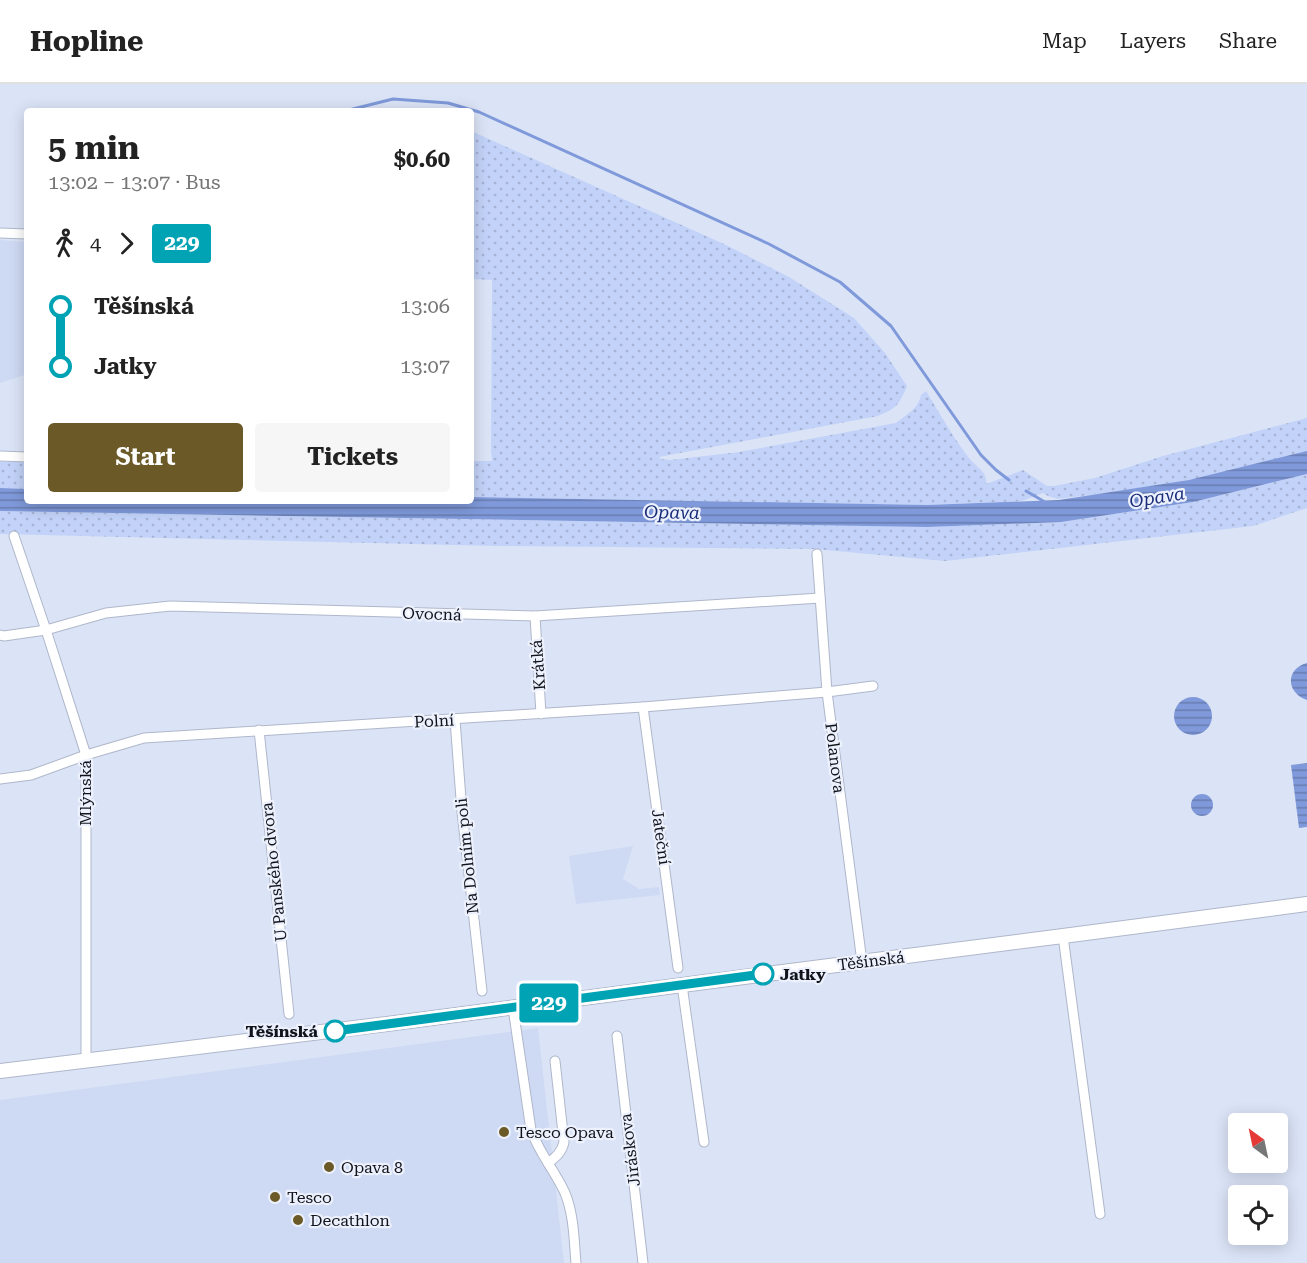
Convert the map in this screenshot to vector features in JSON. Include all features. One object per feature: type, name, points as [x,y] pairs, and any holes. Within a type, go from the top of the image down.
[{"type":"street","points":[[0,233],[24,234]]},
{"type":"street","points":[[0,456],[24,457]]},
{"type":"street","name":"Mlýnská","points":[[14,537],[86,755],[86,1060]]},
{"type":"street","name":"Polanova","points":[[816,554],[827,692],[862,962]]},
{"type":"street","name":"Ovocná","points":[[2,635],[46,630],[106,613],[170,606],[535,616],[820,598]]},
{"type":"street","name":"Krátká","points":[[535,616],[541,714]]},
{"type":"street","name":"Polní","points":[[0,779],[31,775],[86,755],[144,738],[643,707],[873,686]]},
{"type":"street","name":"Jateční","points":[[643,707],[678,968]]},
{"type":"street","name":"Na Dolním poli","points":[[455,720],[462,812],[482,991]]},
{"type":"street","name":"U Panského dvora","points":[[259,730],[289,1014]]},
{"type":"street","name":"Těšínská","points":[[0,1071],[513,1008],[1307,904]]},
{"type":"street","points":[[1063,936],[1100,1214]]},
{"type":"street","points":[[682,985],[704,1142]]},
{"type":"street","points":[[513,1008],[529,1122],[538,1149],[565,1194],[572,1214],[576,1263]]},
{"type":"street","name":"Jiráskova","points":[[617,1036],[643,1263]]},
{"type":"street","points":[[548,1163],[562,1150],[564,1142],[555,1061]]},
{"type":"shaded area","points":[[474,132],[724,244],[789,277],[854,318],[885,353],[907,386],[897,405],[878,416],[659,457],[661,459],[670,460],[739,452],[896,423],[915,407],[921,395],[926,391],[963,450],[985,476],[986,484],[1023,470],[1047,486],[1095,478],[1163,456],[1307,418],[1307,453],[1213,476],[1058,499],[1043,493],[1022,501],[927,505],[474,497],[474,461],[492,461],[492,280],[474,279]]},
{"type":"shaded area","points":[[0,240],[24,242],[24,375],[0,383]]},
{"type":"shaded area","points":[[0,462],[24,462],[24,489],[0,488]]},
{"type":"shaded area","points":[[1307,474],[1307,508],[1253,526],[945,561],[815,549],[497,546],[0,534],[0,511],[927,527],[1061,522],[1193,502]]},
{"type":"shaded area","points":[[633,846],[623,879],[639,889],[659,887],[660,895],[576,904],[569,856]]},
{"type":"shaded area","points":[[538,1028],[564,1263],[0,1263],[0,1100]]},
{"type":"water","name":"Opava","points":[[1307,451],[1307,474],[1193,502],[1061,522],[927,527],[0,511],[0,488],[24,489],[24,504],[474,504],[474,497],[927,505],[1059,500],[1189,480]]},
{"type":"water","points":[[1307,663],[1307,700],[1295,692],[1291,681],[1295,670]]},
{"type":"water","points":[[1193,697],[1206,703],[1212,716],[1206,729],[1193,735],[1180,729],[1174,716],[1180,703]]},
{"type":"water","points":[[1307,763],[1307,827],[1299,828],[1291,765]]},
{"type":"water","points":[[1198,794],[1206,794],[1213,801],[1213,809],[1206,816],[1198,816],[1191,809],[1191,801]]},
{"type":"waterway","points":[[357,108],[393,99],[448,103],[465,108]]},
{"type":"waterway","points":[[474,111],[769,244],[840,282],[891,326],[981,455],[1009,480]]},
{"type":"waterway","points":[[1026,491],[1045,502]]},
{"type":"bus line","name":"229","points":[[335,1031],[763,974]]},
{"type":"place","name":"Jatky","points":[[763,974]]},
{"type":"place","name":"Těšínská","points":[[335,1031]]},
{"type":"place","name":"Tesco Opava","points":[[504,1132]]},
{"type":"place","name":"Opava 8","points":[[329,1167]]},
{"type":"place","name":"Tesco","points":[[275,1197]]},
{"type":"place","name":"Decathlon","points":[[298,1220]]}]
